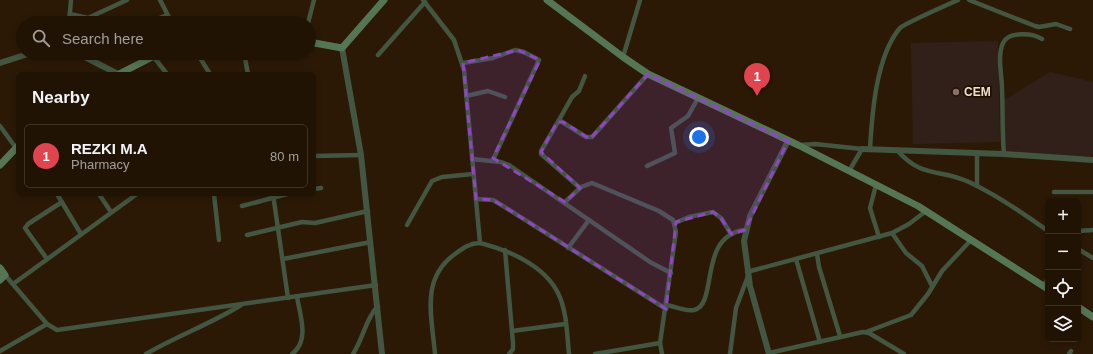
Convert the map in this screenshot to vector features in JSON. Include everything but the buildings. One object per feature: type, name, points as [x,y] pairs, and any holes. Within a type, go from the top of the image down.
[{"type":"main road","points":[[316,43],[342,48],[384,0]]},
{"type":"main road","points":[[547,0],[648,74],[798,145],[926,211],[1045,288]]},
{"type":"main road","points":[[129,72],[149,60]]},
{"type":"main road","points":[[0,165],[16,148]]},
{"type":"main road","points":[[0,268],[3,278]]},
{"type":"main road","points":[[1081,309],[1093,317]]},
{"type":"street","points":[[71,0],[70,14],[79,16]]},
{"type":"street","points":[[92,16],[127,0]]},
{"type":"street","points":[[160,0],[168,15]]},
{"type":"street","points":[[310,16],[314,0]]},
{"type":"street","points":[[623,57],[640,0]]},
{"type":"street","points":[[870,149],[876,95],[883,62],[891,43],[901,27],[958,0]]},
{"type":"street","points":[[969,0],[1035,26],[1039,27],[1056,24],[1070,29]]},
{"type":"street","points":[[378,55],[424,1],[454,40],[463,64],[480,243]]},
{"type":"street","points":[[1004,154],[1000,63],[1002,44],[1006,39],[1016,35],[1031,35],[1042,39]]},
{"type":"street","points":[[342,48],[361,155],[376,285],[382,354]]},
{"type":"street","points":[[463,64],[493,58],[515,50],[524,52],[539,60],[493,160]]},
{"type":"street","points":[[0,63],[16,58]]},
{"type":"street","points":[[91,60],[115,72]]},
{"type":"street","points":[[159,60],[165,72]]},
{"type":"street","points":[[201,60],[209,72]]},
{"type":"street","points":[[245,60],[248,72]]},
{"type":"street","points":[[558,120],[586,137],[592,137],[648,74]]},
{"type":"street","points":[[580,188],[541,154],[541,151],[558,120],[572,98],[579,91],[585,76]]},
{"type":"street","points":[[466,96],[488,91],[505,97]]},
{"type":"street","points":[[647,166],[675,153],[671,128],[688,116],[698,98]]},
{"type":"street","points":[[0,126],[16,146]]},
{"type":"street","points":[[788,141],[752,211],[745,230],[744,240],[747,274],[769,354],[840,336],[866,332],[911,315],[926,298],[932,286],[951,260],[972,240]]},
{"type":"street","points":[[798,145],[815,144],[862,149],[1004,154],[1093,160]]},
{"type":"street","points":[[849,171],[862,149]]},
{"type":"street","points":[[897,150],[918,169],[956,177],[977,186],[1045,229]]},
{"type":"street","points":[[977,153],[977,186]]},
{"type":"street","points":[[316,156],[361,155]]},
{"type":"street","points":[[472,159],[493,160],[509,165],[565,202],[650,262],[671,272]]},
{"type":"street","points":[[407,225],[432,181],[442,177],[473,174]]},
{"type":"street","points":[[565,202],[580,188],[590,183],[601,186],[669,216],[675,223],[676,232],[660,343],[662,354]]},
{"type":"street","points":[[876,185],[870,208],[879,237]]},
{"type":"street","points":[[316,189],[321,188]]},
{"type":"street","points":[[1054,192],[1093,192]]},
{"type":"street","points":[[58,196],[81,234]]},
{"type":"street","points":[[100,196],[111,212]]},
{"type":"street","points":[[13,284],[134,196]]},
{"type":"street","points":[[214,196],[219,240]]},
{"type":"street","points":[[242,206],[270,196]]},
{"type":"street","points":[[273,196],[288,298]]},
{"type":"street","points":[[476,199],[493,200],[568,248],[666,307],[692,311],[697,308],[703,299],[708,285],[715,252],[731,234],[745,230]]},
{"type":"street","points":[[47,259],[25,228],[28,224],[62,202]]},
{"type":"street","points":[[246,235],[302,222],[315,223],[368,211]]},
{"type":"street","points":[[747,274],[892,233],[909,224],[926,211]]},
{"type":"street","points":[[675,223],[692,216],[713,212],[722,218],[731,234]]},
{"type":"street","points":[[568,248],[589,220]]},
{"type":"street","points":[[1081,231],[1093,230]]},
{"type":"street","points":[[892,233],[906,253],[922,266],[932,286]]},
{"type":"street","points":[[283,260],[371,242]]},
{"type":"street","points":[[435,354],[431,291],[436,272],[444,261],[455,253],[468,245],[480,243],[505,250],[522,259],[551,282],[559,294],[569,354]]},
{"type":"street","points":[[505,250],[513,349],[509,354]]},
{"type":"street","points":[[1081,251],[1093,258]]},
{"type":"street","points":[[817,254],[819,267],[840,336]]},
{"type":"street","points":[[796,259],[820,342]]},
{"type":"street","points":[[730,354],[736,308],[747,274]]},
{"type":"street","points":[[3,278],[13,284],[47,324],[57,330],[376,285]]},
{"type":"street","points":[[292,354],[299,349],[303,336],[297,297]]},
{"type":"street","points":[[146,354],[159,346],[205,326],[243,304]]},
{"type":"street","points":[[353,354],[360,344],[373,311],[378,306]]},
{"type":"street","points":[[0,351],[47,324]]},
{"type":"street","points":[[512,331],[565,324]]},
{"type":"street","points":[[866,332],[904,354]]},
{"type":"street","points":[[595,354],[617,352],[660,343]]},
{"type":"highlighted area","points":[[518,50],[538,59],[539,62],[493,158],[565,202],[580,188],[541,152],[557,122],[563,122],[590,139],[648,74],[788,141],[745,230],[731,234],[721,218],[713,212],[676,222],[666,309],[493,200],[476,199],[463,63]]},
{"type":"shaded area","name":"CEM","points":[[998,41],[1000,142],[913,144],[911,43]]},
{"type":"shaded area","points":[[1050,72],[1093,82],[1093,156],[1011,156],[1005,149],[1004,100]]},
{"type":"place","name":"CEM","points":[[956,92]]},
{"type":"place","name":"REZKI M.A","points":[[757,96]]}]
